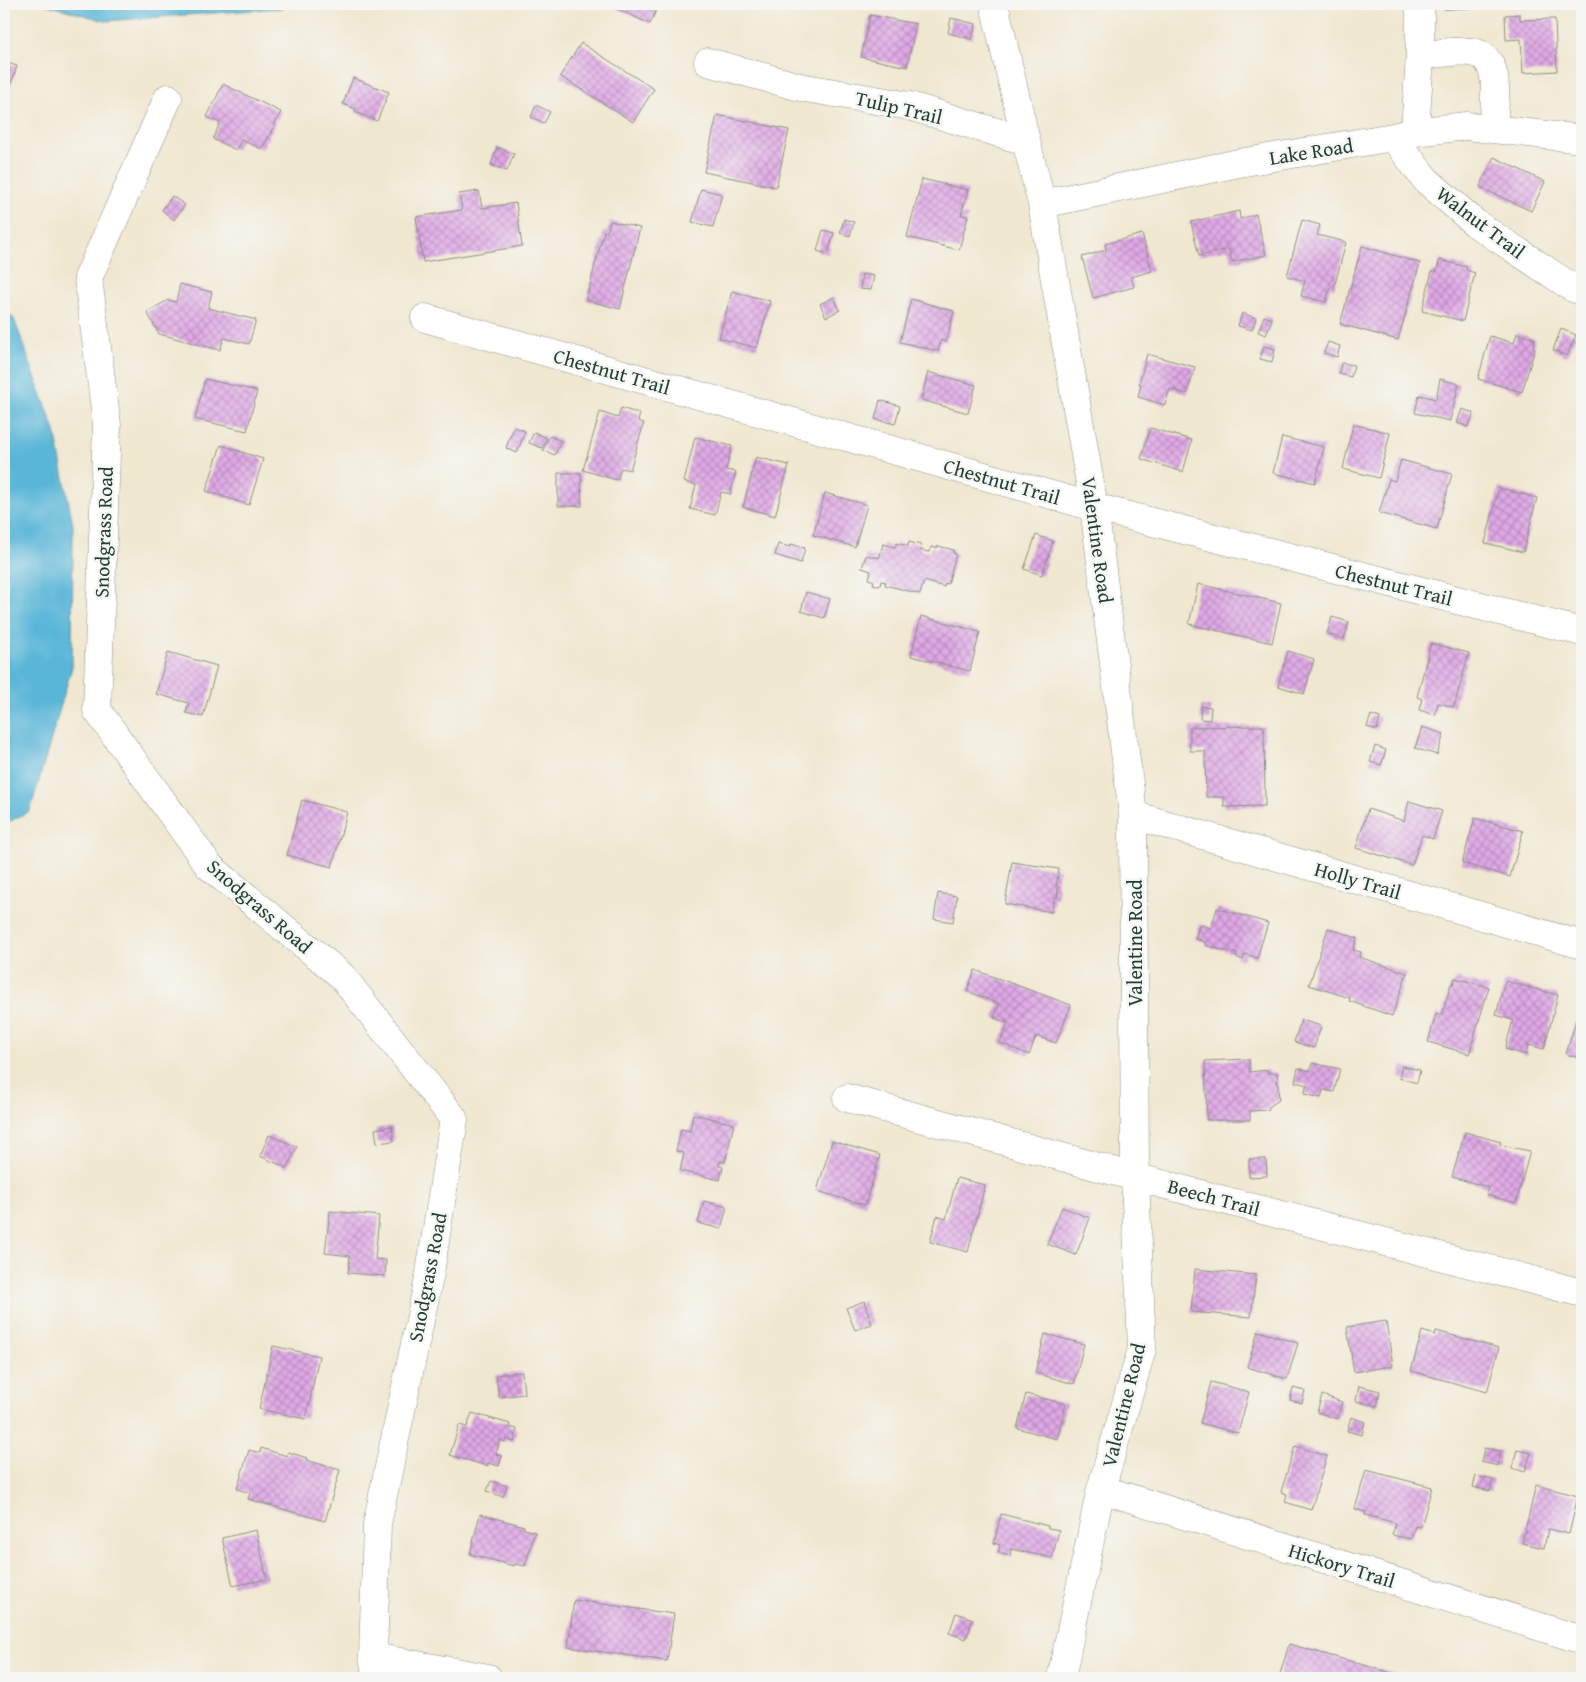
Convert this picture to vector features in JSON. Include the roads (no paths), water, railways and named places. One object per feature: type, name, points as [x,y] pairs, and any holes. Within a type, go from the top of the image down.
[{"type":"street","points":[[994,4],[1042,204]]},
{"type":"street","points":[[1404,135],[1420,56],[1420,4]]},
{"type":"street","points":[[1420,56],[1472,52],[1486,58],[1495,76],[1493,128]]},
{"type":"street","name":"Tulip Trail","points":[[708,62],[800,87],[910,106],[1026,141]]},
{"type":"street","name":"Snodgrass Road","points":[[168,98],[88,278],[107,425],[97,710],[209,866],[342,976],[454,1119],[430,1273],[377,1524],[375,1668]]},
{"type":"street","name":"Lake Road","points":[[1042,204],[1239,162],[1466,126],[1582,139]]},
{"type":"street","name":"Walnut Trail","points":[[1404,135],[1426,180],[1475,223],[1573,288],[1582,291]]},
{"type":"street","name":"Valentine Road","points":[[1042,204],[1094,507],[1133,815],[1135,1177],[1142,1348],[1101,1489],[1061,1678]]},
{"type":"street","name":"Chestnut Trail","points":[[425,318],[1094,507],[1582,632]]},
{"type":"street","name":"Holly Trail","points":[[1133,815],[1582,945]]},
{"type":"street","name":"Beech Trail","points":[[847,1098],[1135,1177],[1582,1294]]},
{"type":"street","name":"Hickory Trail","points":[[1101,1489],[1582,1640]]},
{"type":"street","points":[[375,1668],[488,1678]]},
{"type":"water","points":[[45,4],[286,4],[282,8],[105,21]]},
{"type":"water","points":[[4,308],[14,319],[55,431],[73,525],[72,667],[30,811],[4,824]]}]
